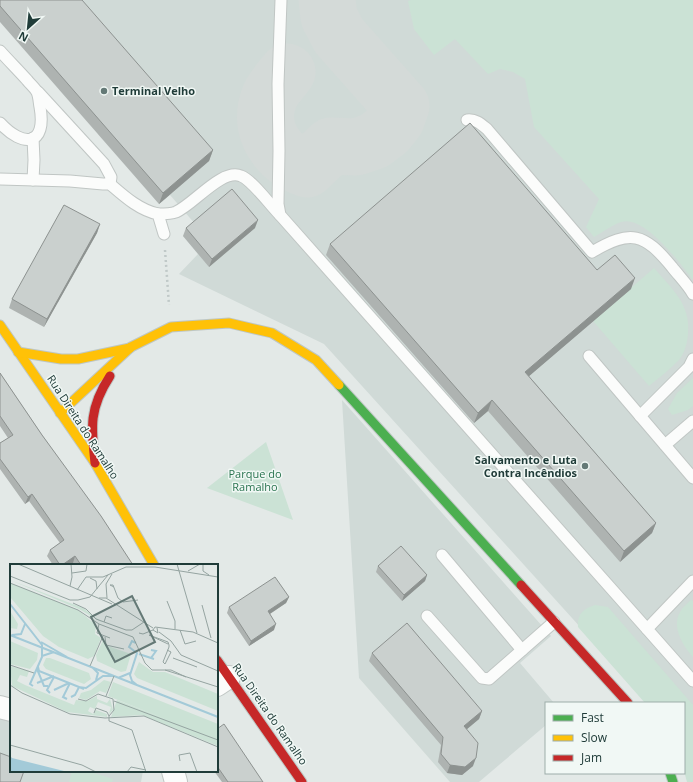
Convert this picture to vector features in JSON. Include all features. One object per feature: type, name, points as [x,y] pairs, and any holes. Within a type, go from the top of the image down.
[{"type":"street","points":[[60,413],[131,347],[146,338],[171,327],[229,323],[272,333],[316,360],[627,702]]},
{"type":"street","name":"Rua Direita do Ramalho","points":[[0,325],[94,463],[153,564]]},
{"type":"street","points":[[18,352],[61,359],[78,359],[131,347]]},
{"type":"street","points":[[94,463],[91,428],[94,404],[106,381],[131,347]]},
{"type":"street","name":"Rua Direita do Ramalho","points":[[218,664],[223,681],[302,782]]},
{"type":"street","points":[[0,707],[10,710]]},
{"type":"street","points":[[173,772],[176,782]]},
{"type":"lane","points":[[280,215],[278,204],[278,84],[281,0]]},
{"type":"lane","points":[[0,51],[104,164],[111,177],[110,184]]},
{"type":"lane","points":[[0,122],[8,131],[18,138],[33,138],[39,134],[41,114],[37,92]]},
{"type":"lane","points":[[467,120],[473,119],[480,122],[488,129],[592,252],[609,242],[624,237],[643,240],[660,252],[693,294]]},
{"type":"lane","points":[[33,138],[34,180]]},
{"type":"lane","points":[[0,178],[110,184],[130,201],[150,212],[158,214],[176,212],[224,177],[234,174],[242,176],[280,215],[693,681]]},
{"type":"lane","points":[[158,214],[164,234]]},
{"type":"lane","points":[[589,356],[693,478]]},
{"type":"lane","points":[[640,416],[689,368],[693,359]]},
{"type":"lane","points":[[665,445],[693,421]]},
{"type":"lane","points":[[442,555],[522,650]]},
{"type":"lane","points":[[647,629],[693,581]]},
{"type":"lane","points":[[427,616],[482,678],[489,679],[554,622]]},
{"type":"path","points":[[164,234],[171,327]]},
{"type":"shaded area","points":[[0,0],[693,0],[693,782],[685,702],[648,702],[324,344],[179,274],[198,254],[183,236],[196,225],[170,195],[159,204]]},
{"type":"shaded area","points":[[342,400],[551,636],[520,663],[553,702],[545,702],[545,726],[479,782],[450,782],[359,678]]},
{"type":"shaded area","points":[[0,718],[10,722],[10,772],[143,772],[141,782],[0,782]]},
{"type":"green space","points":[[693,0],[693,280],[661,242],[640,225],[630,222],[621,222],[594,237],[586,227],[599,199],[534,127],[525,79],[513,72],[500,69],[488,74],[455,39],[434,55],[414,29],[408,1]]},
{"type":"green space","points":[[654,268],[673,290],[683,305],[688,323],[688,334],[683,354],[679,360],[649,386],[593,321]]},
{"type":"green space","points":[[693,378],[693,406],[688,410],[672,415],[668,409],[677,393]]},
{"type":"green space","name":"Parque do Ramalho","points":[[266,442],[293,520],[207,488]]},
{"type":"green space","points":[[691,600],[693,601],[693,657],[685,647],[677,628],[679,615],[683,608]]},
{"type":"green space","points":[[595,605],[608,607],[693,705],[693,782],[687,782],[685,774],[685,702],[644,702],[578,627],[580,615],[587,608]]},
{"type":"green space","points":[[72,772],[91,772],[113,779],[112,782],[69,782]]},
{"type":"building","name":"Terminal Velho","points":[[0,0],[82,0],[213,150],[163,193],[0,6]]},
{"type":"building","points":[[470,123],[597,270],[615,255],[635,278],[525,372],[656,523],[624,551],[492,400],[478,413],[330,244]]},
{"type":"building","points":[[232,189],[258,220],[212,259],[186,228]]},
{"type":"building","points":[[64,205],[100,224],[47,319],[12,299]]},
{"type":"building","points":[[0,373],[42,435],[101,516],[132,564],[80,564],[75,556],[63,564],[59,564],[50,550],[64,540],[32,494],[28,497],[0,459],[0,443],[13,435],[0,416]]},
{"type":"building","points":[[401,546],[427,575],[404,595],[378,566]]},
{"type":"building","points":[[275,577],[289,597],[268,611],[276,624],[251,641],[229,607]]},
{"type":"building","points":[[407,623],[482,711],[464,726],[478,743],[476,758],[465,767],[450,765],[441,754],[443,737],[372,653]]},
{"type":"building","points":[[224,724],[263,782],[228,782],[218,767],[218,728]]},
{"type":"building","points":[[0,753],[10,757],[10,772],[24,772],[20,782],[0,782]]},
{"type":"taxiway","points":[[287,72],[274,88],[269,98],[266,110],[268,132],[272,141],[287,158],[307,169],[331,146],[356,147],[374,141],[387,131],[396,120],[401,106],[339,36],[329,17],[327,0]]},
{"type":"traffic: fast","points":[[339,385],[521,585]]},
{"type":"traffic: fast","points":[[670,774],[673,782]]},
{"type":"traffic: slow","points":[[60,413],[131,347],[171,327],[229,323],[272,333],[316,360],[339,385]]},
{"type":"traffic: slow","points":[[0,325],[95,463],[153,564]]},
{"type":"traffic: slow","points":[[18,352],[61,359],[78,359],[130,348]]},
{"type":"traffic: jam","points":[[95,463],[92,428],[93,418],[98,398],[110,376]]},
{"type":"traffic: jam","points":[[521,585],[627,702]]},
{"type":"traffic: jam","points":[[218,661],[302,782]]},
{"type":"place","name":"Terminal Velho","points":[[104,91]]},
{"type":"place","name":"Salvamento e Luta Contra Incêndios","points":[[585,466]]}]
